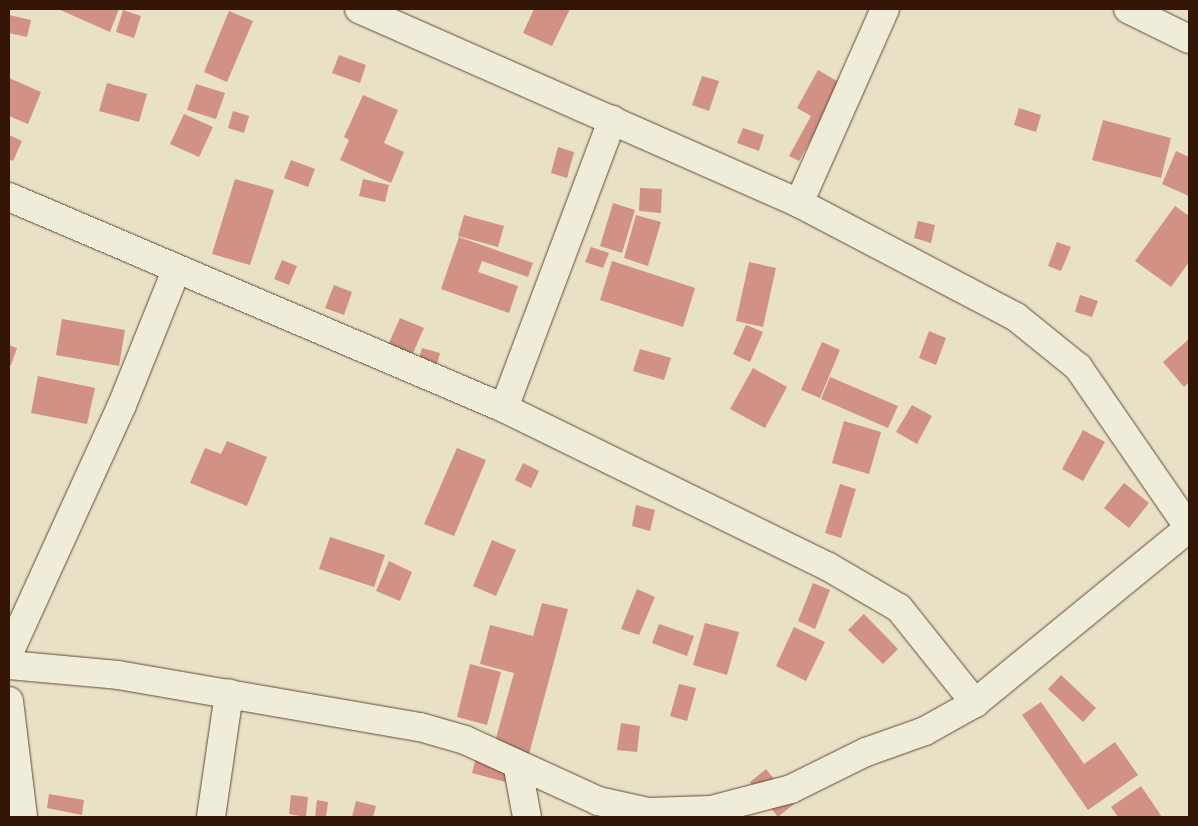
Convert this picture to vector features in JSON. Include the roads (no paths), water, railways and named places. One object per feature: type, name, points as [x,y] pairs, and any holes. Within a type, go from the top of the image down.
[{"type":"street","points":[[9,665],[118,675],[229,693],[293,708],[420,727],[466,740],[518,768],[598,801],[648,812],[711,810],[791,789],[866,752],[925,731],[975,703],[1189,528],[1078,367],[1016,317],[799,204],[359,9]]},
{"type":"street","points":[[799,204],[885,9]]},
{"type":"street","points":[[1128,9],[1189,39]]},
{"type":"street","points":[[504,408],[612,120]]},
{"type":"street","points":[[9,197],[176,271],[504,408],[827,566],[898,608],[975,703]]},
{"type":"street","points":[[9,653],[122,405],[176,271]]},
{"type":"street","points":[[211,817],[229,693]]},
{"type":"street","points":[[9,701],[23,817]]},
{"type":"street","points":[[518,768],[527,817]]}]
